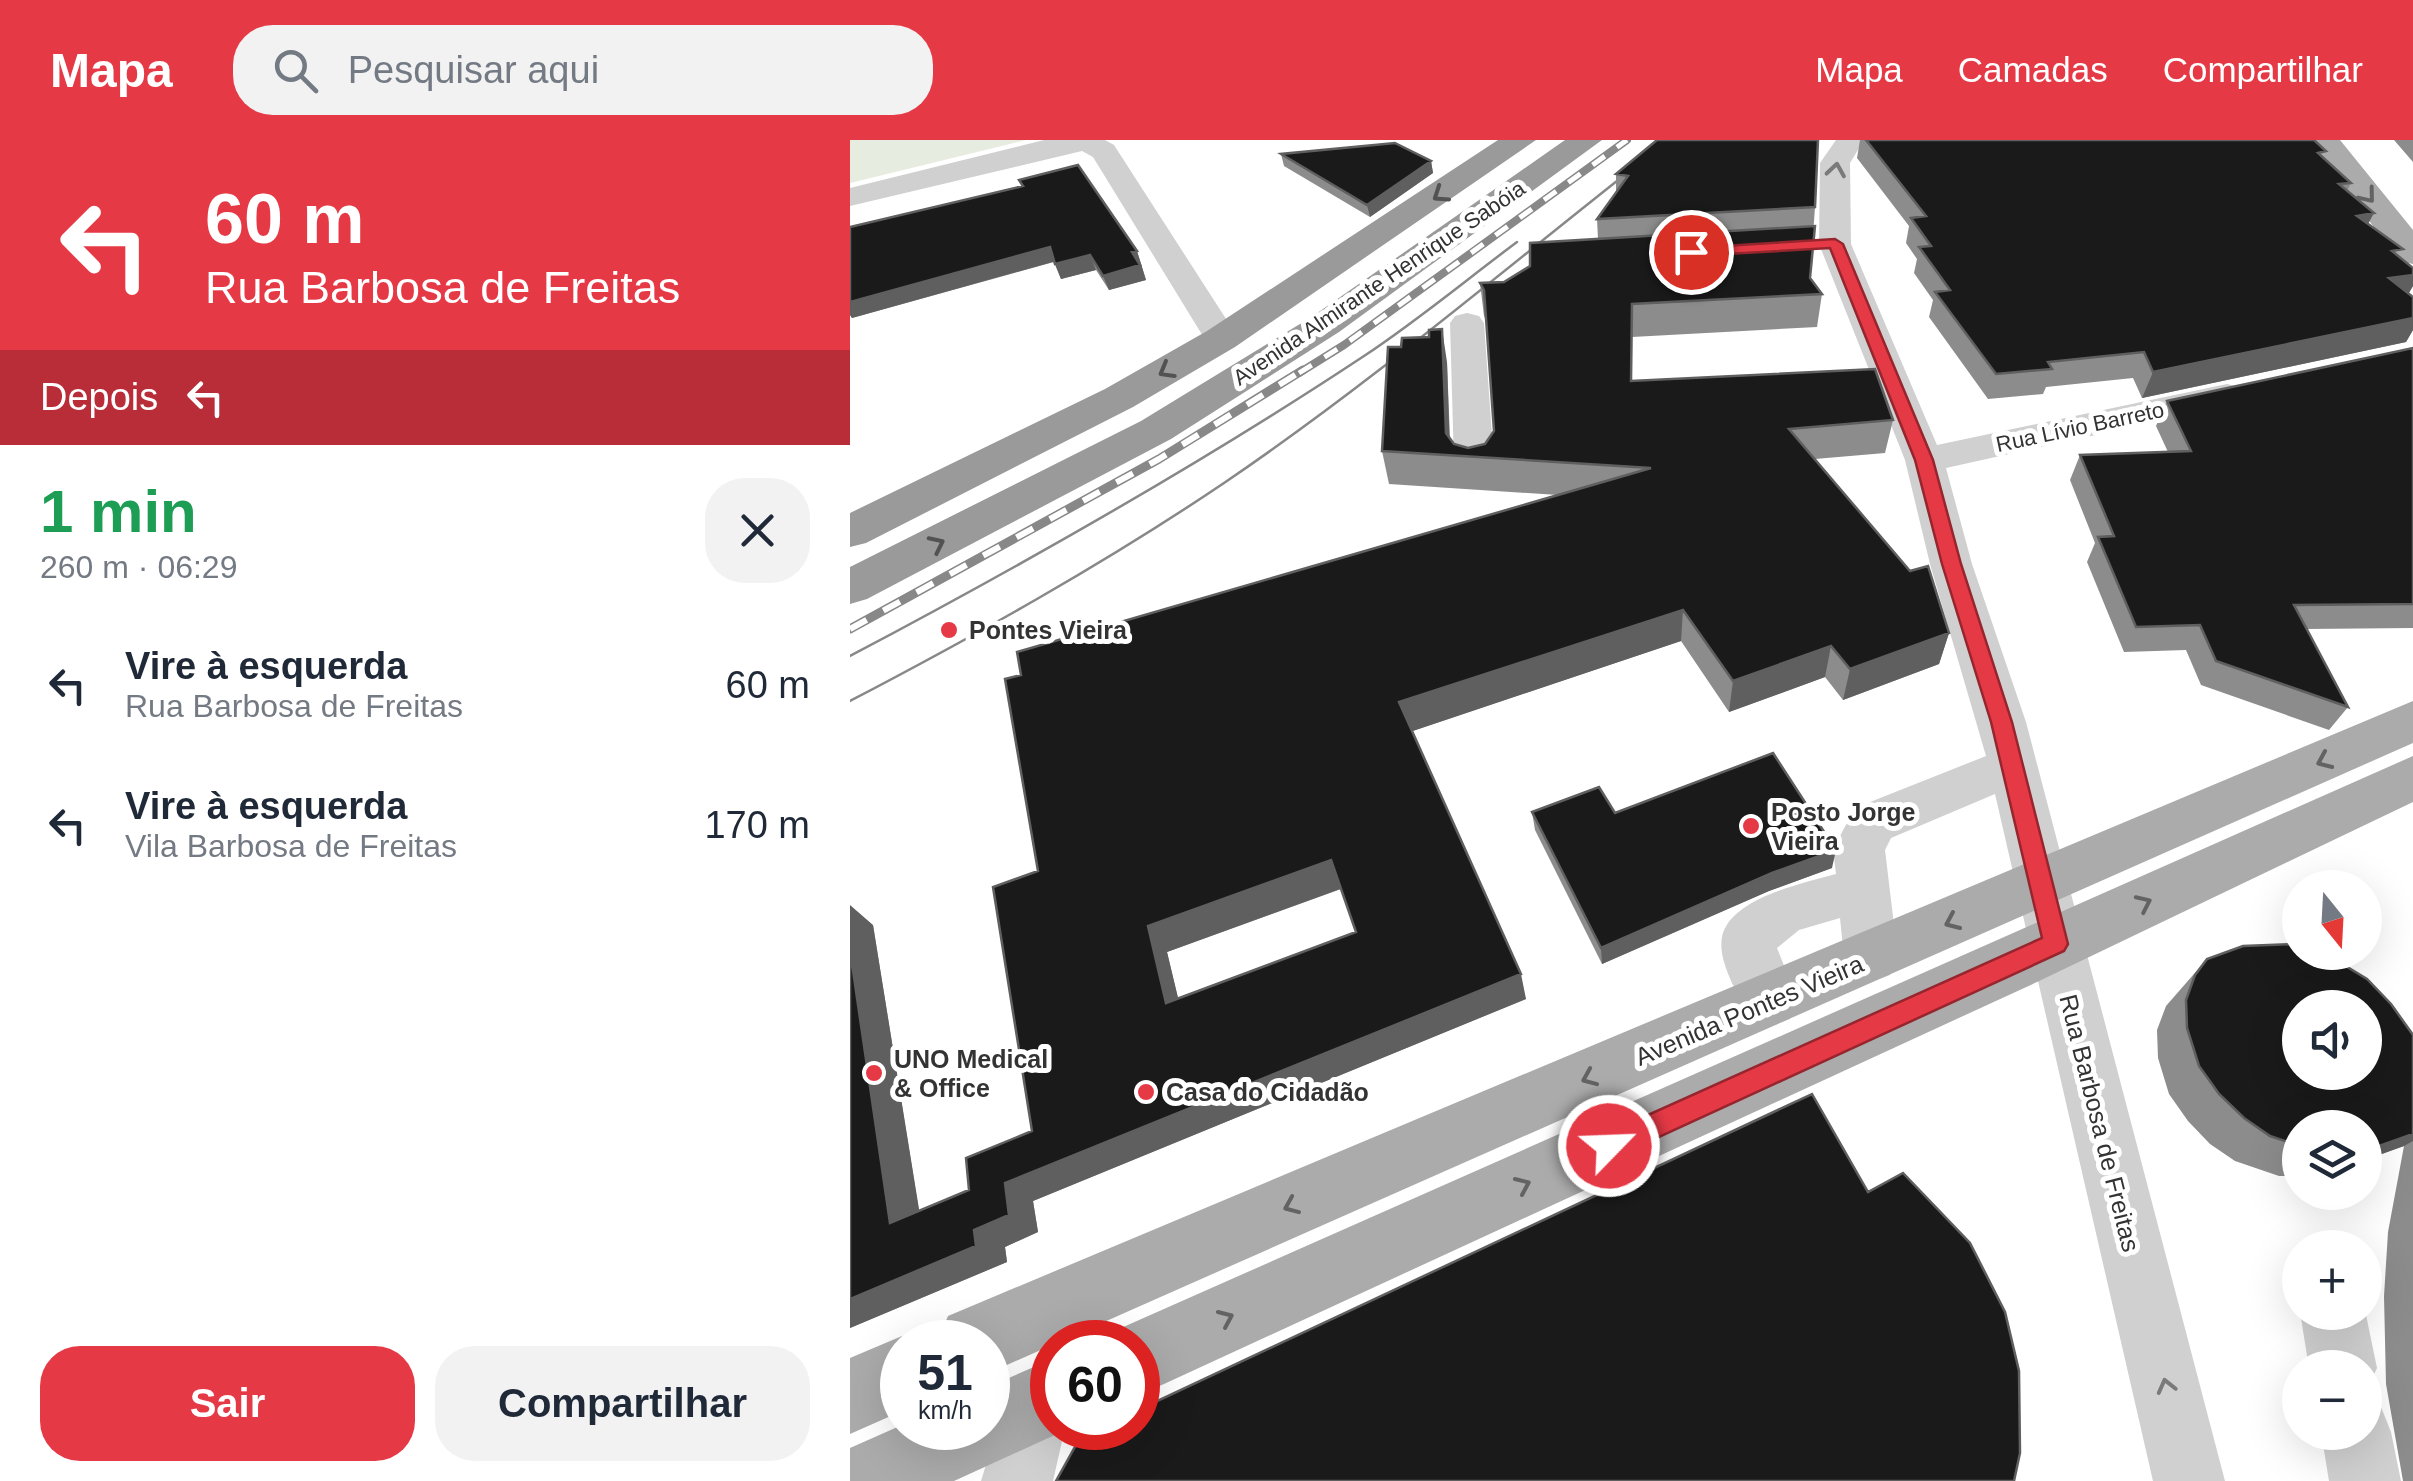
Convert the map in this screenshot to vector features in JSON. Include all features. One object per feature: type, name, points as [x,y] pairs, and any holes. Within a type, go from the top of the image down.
[{"type":"highway","name":"Avenida Almirante Henrique Sabóia","points":[[850,532],[1102,407],[1221,339],[1520,140]]},
{"type":"highway","name":"Avenida Almirante Henrique Sabóia","points":[[850,588],[1156,430],[1326,324],[1586,140]]},
{"type":"main road","points":[[2323,140],[2413,253]]},
{"type":"main road","points":[[2359,140],[2413,207]]},
{"type":"main road","name":"Avenida Pontes Vieira","points":[[1160,1347],[2048,913],[2413,722]]},
{"type":"main road","name":"Avenida Pontes Vieira","points":[[1010,1327],[1871,958],[2048,913],[2413,778]]},
{"type":"main road","points":[[850,1396],[880,1383]]},
{"type":"main road","points":[[865,1481],[1015,1414]]},
{"type":"street","name":"Rua Barbosa de Freitas","points":[[1850,140],[1835,162],[1818,244],[1924,460],[2013,766],[2190,1481]]},
{"type":"street","points":[[850,196],[1063,144],[1087,142],[1104,151],[1221,339]]},
{"type":"street","points":[[850,218],[1104,151]]},
{"type":"street","points":[[1467,323],[1474,464]]},
{"type":"street","name":"Rua Lívio Barreto","points":[[1924,460],[2262,388]]},
{"type":"street","points":[[1871,958],[1859,848],[1873,823],[2013,766]]},
{"type":"street","points":[[1770,1001],[1753,966],[1748,939],[1783,912],[1862,888]]},
{"type":"street","points":[[1015,1414],[1017,1481]]},
{"type":"street","points":[[2359,1450],[2365,1481]]},
{"type":"shaded area","points":[[850,140],[1026,140],[850,183]]},
{"type":"building","points":[[1657,140],[1818,140],[1815,207],[1597,219],[1628,176],[1616,174]]},
{"type":"building","points":[[1866,140],[2314,140],[2326,151],[2318,153],[2351,183],[2339,184],[2374,213],[2357,216],[2403,249],[2392,251],[2413,268],[2413,275],[2389,278],[2413,297],[2413,318],[2153,372],[2144,352],[2048,362],[2052,369],[1996,374],[1935,292],[1950,290],[1919,247],[1931,246],[1911,218],[1926,216]]},
{"type":"building","points":[[1395,143],[1431,161],[1367,205],[1281,154]]},
{"type":"building","points":[[1078,165],[1137,251],[1132,252],[1140,265],[1103,276],[1090,255],[1055,264],[1050,247],[850,302],[850,227],[1023,186],[1019,180]]},
{"type":"building","points":[[1815,226],[1810,278],[1822,294],[1632,304],[1631,381],[1875,369],[1893,420],[1789,429],[1910,571],[1928,566],[1949,633],[1850,669],[1831,646],[1733,681],[1683,610],[1399,702],[1521,974],[1005,1183],[1009,1215],[974,1230],[976,1246],[850,1299],[850,950],[890,1223],[969,1190],[966,1158],[1032,1131],[993,887],[1038,871],[1005,679],[1021,675],[1017,652],[1651,468],[1382,451],[1388,347],[1401,347],[1402,338],[1429,337],[1429,330],[1442,329],[1446,433],[1454,444],[1468,448],[1485,444],[1494,431],[1484,290],[1480,283],[1504,282],[1530,266],[1530,243]],"holes":[[[1331,860],[1356,932],[1166,1003],[1148,926]]]},
{"type":"building","points":[[2413,348],[2413,604],[2294,605],[2348,707],[2216,661],[2200,625],[2136,627],[2098,537],[2114,536],[2080,455],[2191,451],[2167,401]]},
{"type":"building","points":[[1773,753],[1836,850],[1772,873],[1601,948],[1532,812],[1599,787],[1615,813]]},
{"type":"building","points":[[2282,945],[2282,970],[2352,970],[2367,979],[2378,990],[2282,990],[2282,1090],[2382,1090],[2382,995],[2413,1035],[2413,1134],[2382,1145],[2382,1110],[2282,1110],[2282,1140],[2244,1118],[2219,1094],[2199,1066],[2187,1028],[2186,1000],[2195,975],[2207,959],[2243,946]]},
{"type":"building","points":[[1812,1094],[1868,1192],[1903,1173],[1970,1243],[2005,1312],[2019,1371],[2020,1453],[2014,1481],[1056,1481],[1073,1450],[1160,1450],[1160,1400]]},
{"type":"tram line","points":[[850,701],[1040,597],[1224,483],[1394,359],[1669,140]]},
{"type":"tram line","points":[[850,656],[1175,475],[1301,397],[1384,343],[1517,242]]},
{"type":"railway","points":[[1299,373],[1344,345],[1627,140]]},
{"type":"railway","points":[[850,629],[1159,459],[1303,370]]},
{"type":"place","name":"Pontes Vieira","points":[[949,630]]},
{"type":"place","name":"Posto Jorge Vieira","points":[[1751,826]]},
{"type":"place","name":"UNO Medical & Office","points":[[874,1073]]},
{"type":"place","name":"Casa do Cidadão","points":[[1146,1092]]},
{"type":"route","points":[[1609,1146],[2056,944],[2002,722],[1951,564],[1924,460],[1835,244],[1691,252]]}]
